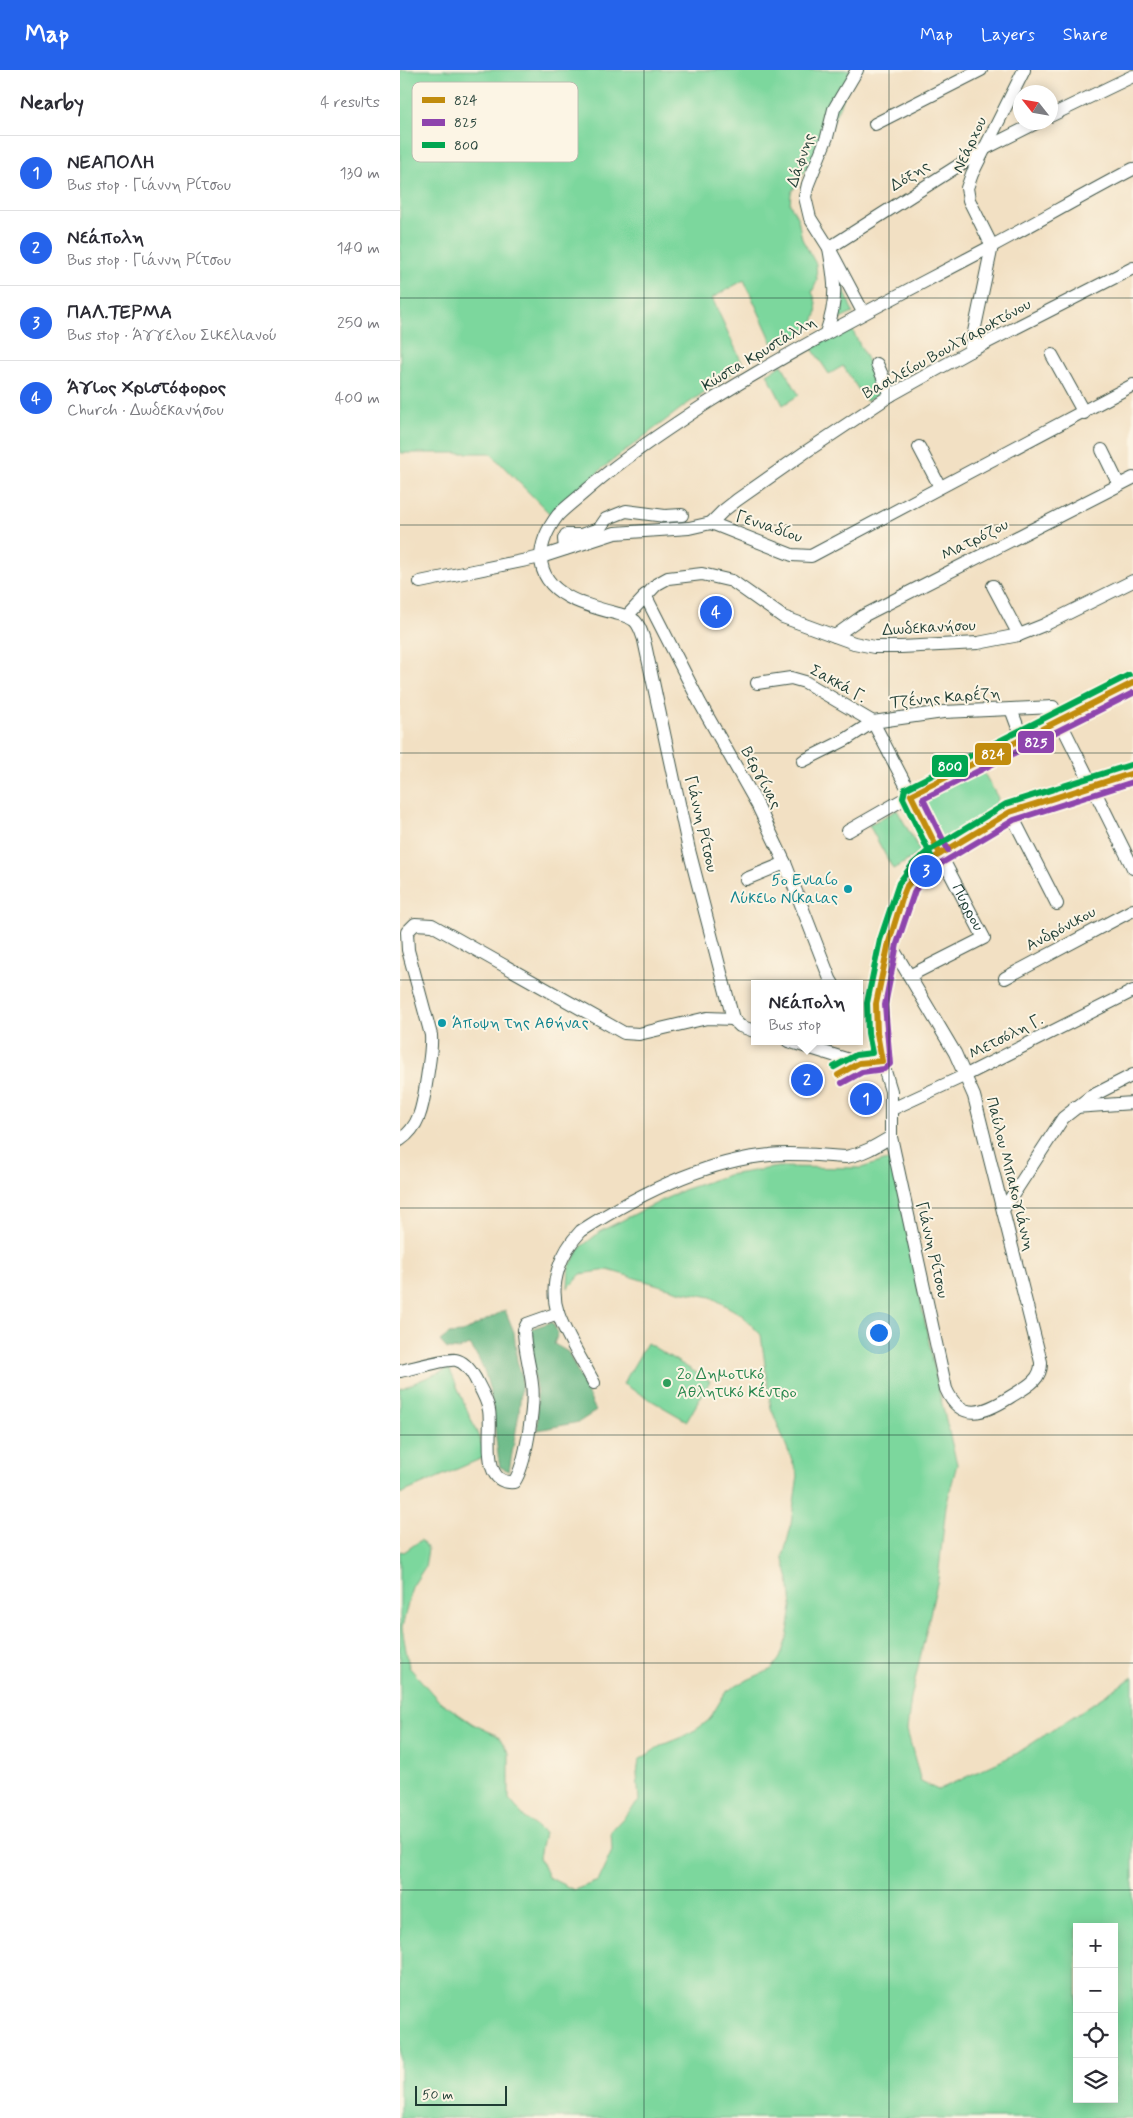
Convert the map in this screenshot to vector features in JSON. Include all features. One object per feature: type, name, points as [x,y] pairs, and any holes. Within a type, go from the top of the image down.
[{"type":"street","name":"Δάφνης","points":[[856,70],[834,109],[827,137],[808,184],[805,197],[810,218],[829,248],[863,312]]},
{"type":"street","points":[[874,124],[981,70]]},
{"type":"street","name":"Νεάρχου","points":[[992,246],[969,200],[968,188],[1024,70]]},
{"type":"street","points":[[1058,112],[1133,76]]},
{"type":"street","name":"Δόξης","points":[[829,248],[986,148],[1022,130]]},
{"type":"street","name":"Κώστα Κρυστάλλη","points":[[627,616],[585,604],[569,597],[555,589],[546,578],[541,557],[544,538],[560,514],[613,468],[672,426],[752,375],[863,312],[992,246],[1133,169]]},
{"type":"street","points":[[970,352],[992,246]]},
{"type":"street","points":[[826,333],[835,297],[829,248]]},
{"type":"street","name":"Βασιλείου Βουλγαροκτόνου","points":[[711,524],[723,511],[752,490],[891,396],[970,352],[1133,268]]},
{"type":"street","points":[[1052,355],[1084,413]]},
{"type":"street","points":[[877,364],[891,396]]},
{"type":"street","name":"Γενναδίου","points":[[420,582],[541,557],[614,533],[689,528],[711,524],[792,555],[811,556],[1084,413],[1133,385]]},
{"type":"street","points":[[919,447],[940,487]]},
{"type":"street","points":[[1102,450],[1119,485]]},
{"type":"street","name":"Ματρόζου","points":[[834,636],[863,616],[1133,478]]},
{"type":"street","points":[[565,549],[564,539],[566,535],[582,535],[599,530],[606,519],[626,511],[664,516],[682,515]]},
{"type":"street","name":"Δωδεκανήσου","points":[[627,616],[656,584],[668,578],[684,575],[718,576],[732,580],[771,610],[784,617],[834,636],[874,647],[978,643],[1018,635],[1044,625],[1133,581]]},
{"type":"street","points":[[992,586],[1018,635]]},
{"type":"street","name":"Βεργίνας","points":[[645,595],[700,703],[750,789],[785,863],[831,980]]},
{"type":"street","name":"Γιάννη Ρίτσου","points":[[627,616],[638,624],[644,640],[689,850],[733,1020]]},
{"type":"street","name":"Σακκά Γ.","points":[[757,683],[791,678],[805,682],[873,722]]},
{"type":"street","points":[[848,831],[911,795],[1022,740],[1056,714],[1133,683]]},
{"type":"street","name":"Τζένης Καρέζη","points":[[1011,709],[1022,740]]},
{"type":"street","name":"Τζένης Καρέζη","points":[[803,762],[845,740],[873,722],[943,712],[1011,709],[1056,714]]},
{"type":"street","points":[[1056,714],[1133,868]]},
{"type":"street","name":"Πύρρου","points":[[873,722],[984,938],[910,975]]},
{"type":"street","points":[[940,854],[1010,812],[1133,773]]},
{"type":"street","points":[[1010,812],[1058,904]]},
{"type":"street","name":"Γιάννη Ρίτσου","points":[[940,854],[920,870],[907,886],[890,942],[876,1004],[877,1033],[882,1061],[891,1091],[891,1138],[946,1389],[956,1406],[965,1410],[974,1412],[993,1407]]},
{"type":"street","points":[[746,879],[785,863]]},
{"type":"street","name":"Ανδρόνικου","points":[[1005,978],[1133,910]]},
{"type":"street","points":[[400,1140],[407,1136],[423,1107],[432,1046],[408,950],[407,932],[415,924],[432,925],[624,1033],[639,1034],[707,1018],[733,1020],[740,1026],[751,1029]]},
{"type":"street","name":"Παύλου Μπακογιάννη","points":[[890,942],[966,1075],[974,1096],[1042,1369],[1032,1383],[993,1407]]},
{"type":"street","name":"Μετσόλη Γ.","points":[[892,1109],[966,1075],[1133,992]]},
{"type":"street","points":[[863,1000],[876,1004]]},
{"type":"street","points":[[801,1045],[859,1063],[882,1061]]},
{"type":"street","points":[[1003,1210],[1063,1118],[1090,1097],[1133,1076]]},
{"type":"street","points":[[1075,1107],[1133,1103]]},
{"type":"street","points":[[594,1383],[558,1313],[555,1289],[562,1258],[570,1243],[582,1231],[675,1180],[710,1168],[742,1159],[773,1154],[846,1157],[870,1150],[891,1138]]},
{"type":"street","points":[[400,1372],[454,1359],[463,1362],[473,1375],[489,1408],[492,1472],[498,1479],[514,1482],[522,1464],[533,1401],[524,1330],[527,1324],[558,1313]]},
{"type":"green space","points":[[400,70],[855,70],[826,137],[791,193],[790,204],[798,219],[802,239],[816,264],[817,281],[812,292],[816,303],[816,312],[814,320],[801,333],[775,348],[744,280],[712,298],[743,365],[683,407],[604,467],[552,516],[490,453],[400,453]]},
{"type":"green space","points":[[841,281],[853,313],[838,320]]},
{"type":"green space","points":[[850,325],[883,392],[866,401],[843,366],[829,374],[811,347]]},
{"type":"green space","points":[[782,365],[799,395],[783,405],[767,374]]},
{"type":"green space","points":[[980,766],[998,798],[995,811],[935,844],[916,799]]},
{"type":"green space","points":[[897,810],[921,853],[893,869],[869,825]]},
{"type":"green space","points":[[887,1160],[893,1166],[940,1396],[957,1464],[946,1506],[938,1579],[911,1698],[907,1730],[921,1782],[938,1790],[1016,1754],[1133,1677],[1133,2118],[400,2118],[400,1551],[404,1552],[421,1540],[428,1549],[425,1567],[412,1587],[402,1628],[409,1667],[438,1700],[473,1724],[498,1736],[509,1753],[509,1799],[526,1819],[544,1833],[539,1857],[548,1877],[574,1890],[598,1881],[612,1851],[611,1831],[639,1801],[637,1774],[639,1760],[662,1745],[697,1729],[709,1720],[725,1693],[738,1684],[772,1669],[780,1658],[787,1638],[792,1607],[789,1580],[783,1557],[790,1530],[798,1475],[771,1408],[761,1335],[742,1315],[711,1297],[679,1291],[608,1270],[581,1274],[568,1288],[569,1267],[581,1247],[601,1231],[683,1190],[728,1175],[778,1167],[861,1168]]},
{"type":"green space","points":[[505,1310],[514,1332],[517,1361],[522,1376],[519,1413],[509,1471],[500,1467],[492,1404],[485,1374],[479,1359],[470,1345],[458,1349],[447,1349],[440,1341],[449,1334],[462,1333]]},
{"type":"green space","points":[[552,1322],[558,1333],[554,1344],[568,1352],[596,1411],[579,1422],[538,1430],[537,1394],[527,1330]]},
{"type":"green space","name":"2o Δημοτικό Αθλητικό Κέντρο","points":[[647,1343],[710,1381],[687,1421],[623,1384]]},
{"type":"green space","points":[[449,1368],[487,1456],[400,1494],[400,1389]]},
{"type":"transit line","name":"800","points":[[932,858],[903,798],[905,789],[1129,675]]},
{"type":"transit line","name":"824","points":[[940,854],[911,795],[1133,683]]},
{"type":"transit line","name":"825","points":[[948,850],[923,799],[1133,693]]},
{"type":"transit line","name":"800","points":[[834,1067],[856,1055],[872,1053],[868,1033],[867,1003],[880,940],[899,883],[913,864],[927,852],[1006,804],[1130,765]]},
{"type":"transit line","name":"824","points":[[838,1075],[859,1063],[882,1061],[877,1033],[876,1004],[889,942],[903,896],[907,886],[920,870],[932,859],[1010,812],[1133,773]]},
{"type":"transit line","name":"825","points":[[842,1083],[862,1072],[884,1069],[890,1064],[885,1005],[897,944],[915,890],[937,866],[1014,820],[1133,782]]},
{"type":"place","name":"Άγιος Χριστόφορος","points":[[716,612]]},
{"type":"place","name":"ΠΑΛ.ΤΕΡΜΑ","points":[[926,871]]},
{"type":"place","name":"5ο Ενιαίο Λύκειο Νίκαιας","points":[[848,889]]},
{"type":"place","name":"Άποψη της Αθήνας","points":[[442,1023]]},
{"type":"place","name":"Νεάπολη","points":[[807,1080]]},
{"type":"place","name":"ΝΕΑΠΟΛΗ","points":[[866,1099]]},
{"type":"place","name":"2o Δημοτικό Αθλητικό Κέντρο","points":[[667,1383]]}]
